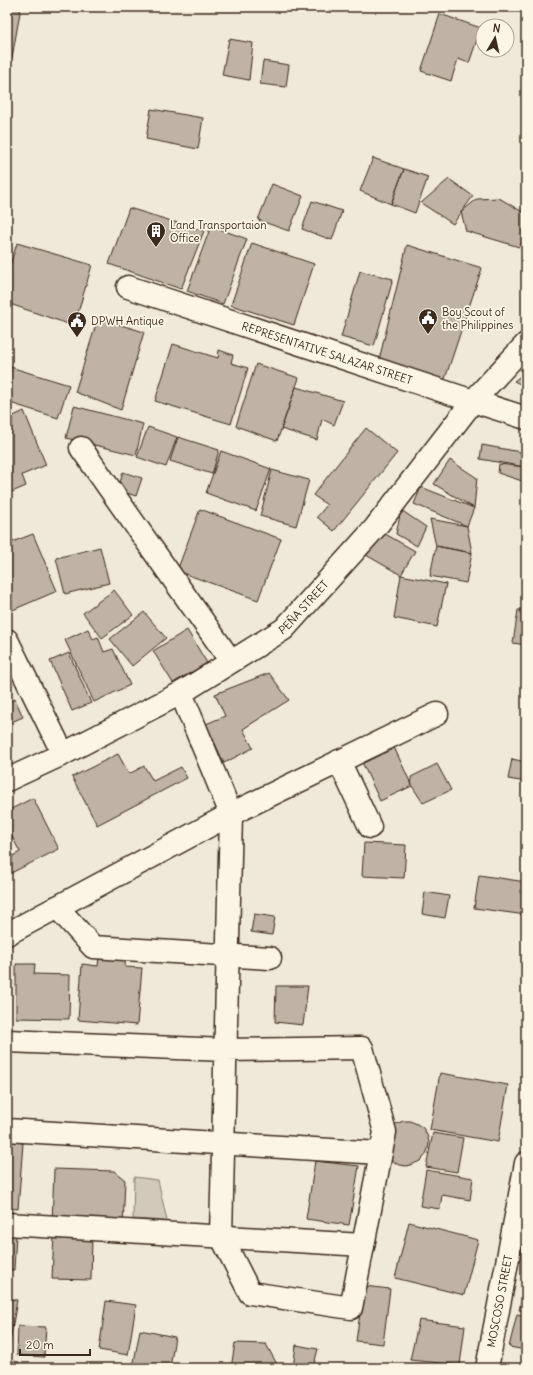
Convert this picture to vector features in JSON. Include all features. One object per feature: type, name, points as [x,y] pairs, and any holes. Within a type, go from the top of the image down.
[{"type":"street","name":"REPRESENTATIVE SALAZAR STREET","points":[[128,287],[526,418]]},
{"type":"street","name":"PEÑA STREET","points":[[7,780],[63,754],[181,693],[284,629],[375,528],[473,401],[526,344]]},
{"type":"street","points":[[81,448],[231,661]]},
{"type":"street","points":[[7,640],[63,754]]},
{"type":"street","points":[[7,1041],[226,1050],[362,1048],[385,1132],[351,1308],[250,1293],[221,1236],[226,1050],[231,814],[181,693]]},
{"type":"street","points":[[7,934],[231,814],[437,714]]},
{"type":"street","points":[[339,762],[370,827]]},
{"type":"street","points":[[57,907],[93,946],[270,958]]},
{"type":"street","points":[[7,1130],[380,1153]]},
{"type":"street","name":"MOSCOSO STREET","points":[[487,1368],[526,1163]]},
{"type":"street","points":[[7,1224],[363,1245]]},
{"type":"shaded area","points":[[134,1177],[158,1180],[167,1221],[133,1219]]},
{"type":"building","points":[[7,7],[21,7],[12,58],[7,57]]},
{"type":"building","points":[[440,14],[475,26],[475,46],[469,63],[458,59],[451,81],[421,71]]},
{"type":"building","points":[[229,39],[253,43],[249,80],[222,75]]},
{"type":"building","points":[[263,61],[289,65],[286,87],[260,84]]},
{"type":"building","points":[[151,109],[203,118],[198,149],[146,139]]},
{"type":"building","points":[[373,158],[404,169],[391,204],[360,191]]},
{"type":"building","points":[[404,169],[428,177],[415,213],[391,204]]},
{"type":"building","points":[[449,179],[473,196],[453,224],[421,203]]},
{"type":"building","points":[[272,184],[303,196],[289,231],[258,220]]},
{"type":"building","points":[[499,198],[526,214],[526,235],[519,247],[466,231],[461,212],[477,199]]},
{"type":"building","points":[[312,201],[342,211],[332,240],[302,229]]},
{"type":"building","name":"Land Transportaion Office","points":[[129,208],[204,231],[181,289],[109,264]]},
{"type":"building","points":[[211,226],[247,239],[223,304],[187,291]]},
{"type":"building","points":[[17,243],[92,265],[74,326],[7,303],[7,275]]},
{"type":"building","points":[[252,243],[314,264],[294,325],[231,305]]},
{"type":"building","points":[[407,245],[482,268],[443,385],[378,364]]},
{"type":"building","points":[[360,271],[393,279],[374,346],[341,337]]},
{"type":"building","points":[[98,318],[144,332],[121,410],[75,392]]},
{"type":"building","points":[[173,344],[218,358],[219,350],[233,355],[231,363],[248,368],[231,424],[155,401]]},
{"type":"building","points":[[256,364],[299,378],[277,441],[236,426]]},
{"type":"building","points":[[7,366],[69,385],[58,418],[7,402]]},
{"type":"building","points":[[526,372],[526,387],[514,381]]},
{"type":"building","points":[[296,387],[343,401],[334,425],[322,419],[317,440],[281,429]]},
{"type":"building","points":[[74,406],[143,424],[136,455],[66,438]]},
{"type":"building","points":[[24,411],[46,465],[22,475],[26,486],[7,494],[7,419]]},
{"type":"building","points":[[148,427],[177,437],[166,467],[137,457]]},
{"type":"building","points":[[366,428],[397,453],[334,531],[317,517],[327,505],[313,495]]},
{"type":"building","points":[[178,437],[219,450],[212,474],[170,461]]},
{"type":"building","points":[[482,445],[526,453],[525,467],[480,459]]},
{"type":"building","points":[[221,451],[271,469],[256,511],[206,493]]},
{"type":"building","points":[[450,460],[477,478],[474,508],[434,484]]},
{"type":"building","points":[[499,464],[525,467],[522,481],[498,473]]},
{"type":"building","points":[[272,470],[309,480],[296,526],[260,516]]},
{"type":"building","points":[[123,472],[142,478],[136,496],[118,490]]},
{"type":"building","points":[[421,487],[474,508],[467,526],[414,504]]},
{"type":"building","points":[[200,509],[281,539],[258,600],[177,571]]},
{"type":"building","points":[[401,510],[426,527],[417,546],[396,534]]},
{"type":"building","points":[[430,519],[467,526],[472,553],[436,546]]},
{"type":"building","points":[[380,531],[415,551],[401,575],[366,555]]},
{"type":"building","points":[[33,534],[57,591],[8,612],[7,544]]},
{"type":"building","points":[[436,546],[472,553],[466,583],[430,576]]},
{"type":"building","points":[[100,547],[109,583],[65,594],[56,558]]},
{"type":"building","points":[[401,575],[446,584],[437,627],[394,618]]},
{"type":"building","points":[[114,590],[133,615],[102,638],[83,613]]},
{"type":"building","points":[[518,610],[526,610],[526,645],[513,643]]},
{"type":"building","points":[[144,612],[166,638],[132,666],[110,639]]},
{"type":"building","points":[[88,629],[93,639],[98,637],[104,652],[113,649],[130,685],[94,702],[65,640]]},
{"type":"building","points":[[187,630],[207,663],[173,683],[153,651]]},
{"type":"building","points":[[69,653],[91,703],[72,711],[50,661]]},
{"type":"building","points":[[269,673],[289,700],[243,729],[253,748],[224,763],[206,724],[225,716],[215,694]]},
{"type":"building","points":[[15,699],[23,717],[7,724],[7,702]]},
{"type":"building","points":[[393,745],[412,786],[380,801],[361,760]]},
{"type":"building","points":[[118,754],[129,774],[144,766],[153,781],[181,767],[187,778],[97,825],[72,777]]},
{"type":"building","points":[[512,759],[526,762],[526,782],[508,779]]},
{"type":"building","points":[[437,764],[451,790],[423,803],[412,786],[411,777]]},
{"type":"building","points":[[33,798],[59,849],[7,875],[7,859],[20,852],[7,827],[7,811]]},
{"type":"building","points":[[364,843],[406,845],[404,878],[362,876]]},
{"type":"building","points":[[479,875],[526,882],[526,915],[474,908]]},
{"type":"building","points":[[425,892],[449,896],[445,918],[422,914]]},
{"type":"building","points":[[254,914],[275,917],[272,935],[251,932]]},
{"type":"building","points":[[100,948],[126,950],[125,967],[142,968],[137,1025],[78,1020],[82,964],[98,966]]},
{"type":"building","points":[[16,964],[35,964],[34,974],[70,975],[69,1019],[16,1018]]},
{"type":"building","points":[[276,986],[308,986],[303,1025],[275,1022]]},
{"type":"building","points":[[440,1073],[508,1085],[498,1142],[430,1130]]},
{"type":"building","points":[[403,1121],[410,1121],[423,1128],[429,1142],[425,1156],[420,1161],[406,1166],[399,1165],[392,1161],[387,1155],[390,1128]]},
{"type":"building","points":[[433,1133],[463,1138],[457,1172],[426,1167]]},
{"type":"building","points":[[7,1141],[23,1143],[18,1209],[7,1208]]},
{"type":"building","points":[[315,1161],[359,1166],[349,1225],[306,1219]]},
{"type":"building","points":[[54,1169],[114,1171],[125,1180],[123,1227],[52,1224]]},
{"type":"building","points":[[426,1170],[473,1178],[470,1200],[442,1195],[440,1209],[420,1206]]},
{"type":"building","points":[[409,1222],[478,1240],[464,1295],[395,1278]]},
{"type":"building","points":[[54,1233],[92,1234],[91,1280],[52,1279]]},
{"type":"building","points":[[7,1234],[16,1234],[14,1270],[7,1270]]},
{"type":"building","points":[[526,1282],[526,1312],[519,1310]]},
{"type":"building","points":[[364,1286],[390,1289],[383,1344],[356,1341]]},
{"type":"building","points":[[7,1299],[17,1300],[9,1348],[7,1348]]},
{"type":"building","points":[[106,1301],[136,1305],[128,1355],[99,1350]]},
{"type":"building","points":[[517,1314],[526,1316],[526,1350],[509,1347]]},
{"type":"building","points":[[419,1320],[465,1326],[460,1365],[410,1360]]},
{"type":"building","points":[[18,1326],[46,1327],[44,1357],[17,1355]]},
{"type":"building","points":[[140,1330],[175,1337],[170,1368],[133,1367]]},
{"type":"building","points":[[235,1343],[266,1344],[279,1368],[231,1368]]},
{"type":"building","points":[[296,1345],[318,1349],[313,1368],[293,1368]]},
{"type":"building","points":[[7,1360],[19,1362],[18,1368],[7,1368]]},
{"type":"place","name":"Land Transportaion Office","points":[[156,248]]},
{"type":"place","name":"Boy Scout of the Philippines","points":[[428,335]]},
{"type":"place","name":"DPWH Antique","points":[[77,338]]}]
